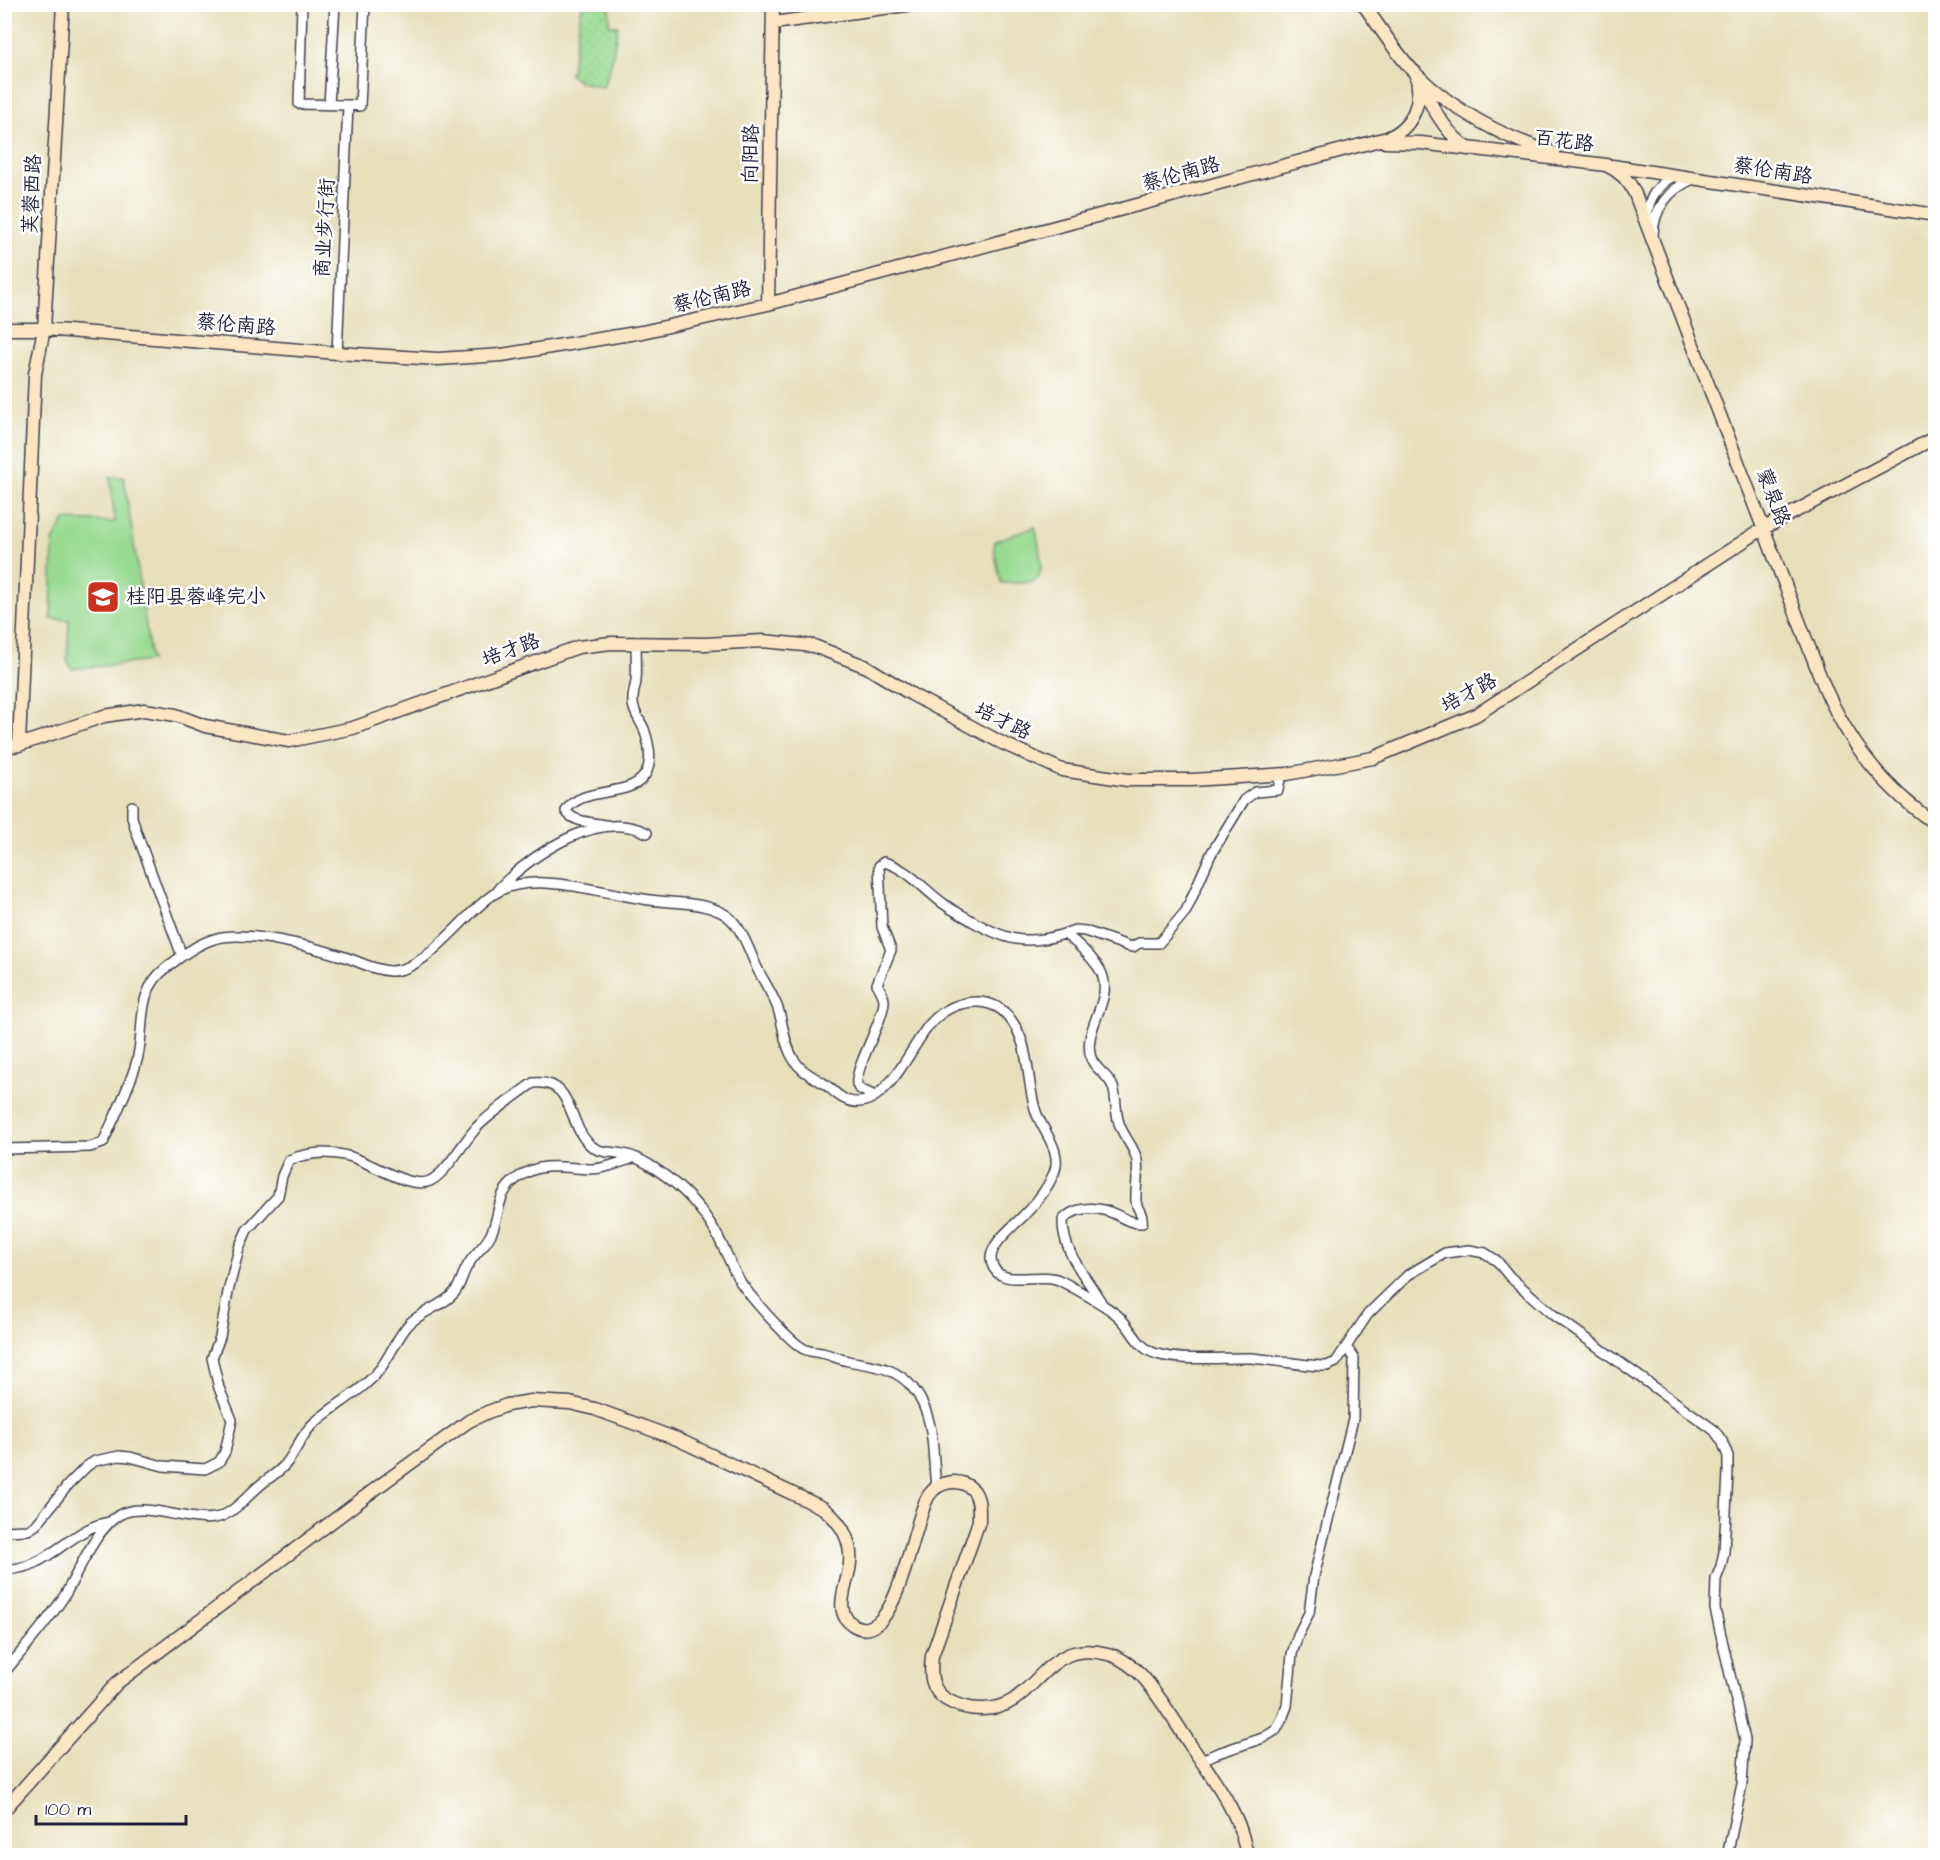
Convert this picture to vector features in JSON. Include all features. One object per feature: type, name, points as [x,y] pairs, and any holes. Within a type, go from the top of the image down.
[{"type":"street","name":"芙蓉西路","points":[[19,745],[35,374],[44,329],[63,4]]},
{"type":"street","points":[[302,4],[299,104],[360,106],[365,4]]},
{"type":"street","points":[[329,105],[335,4]]},
{"type":"street","name":"向阳路","points":[[768,304],[773,4]]},
{"type":"street","points":[[773,23],[914,4]]},
{"type":"street","name":"百花路","points":[[1363,4],[1415,72],[1430,103],[1462,144],[1474,150],[1606,165]]},
{"type":"street","name":"蔡伦南路","points":[[4,329],[44,329],[438,359],[502,355],[642,332],[768,304],[1394,136],[1412,118],[1419,95],[1415,72]]},
{"type":"street","name":"百花路","points":[[1415,72],[1448,100],[1503,133],[1563,156],[1606,165]]},
{"type":"street","name":"商业步行街","points":[[337,353],[348,105]]},
{"type":"street","name":"蔡伦南路","points":[[1372,143],[1409,142],[1474,150]]},
{"type":"street","name":"蔡伦南路","points":[[1606,165],[1935,215]]},
{"type":"street","name":"蒙泉路","points":[[1606,165],[1628,180],[1635,194],[1827,695],[1846,730],[1881,778],[1935,824]]},
{"type":"street","points":[[1647,224],[1647,209],[1652,195],[1661,184],[1673,176]]},
{"type":"street","points":[[1653,238],[1654,224],[1663,202],[1673,190],[1694,179]]},
{"type":"street","name":"培才路","points":[[4,747],[19,745],[104,716],[144,710],[176,715],[205,726],[289,741],[353,728],[578,647],[611,643],[705,644],[763,641],[814,646],[867,667],[982,733],[1062,770],[1128,780],[1192,780],[1281,774],[1373,758],[1476,715],[1764,528],[1935,436]]},
{"type":"street","points":[[636,644],[633,707],[644,730],[649,772],[643,780],[630,786],[584,796],[574,801],[566,811],[569,816],[577,820],[638,828],[646,833]]},
{"type":"street","points":[[874,1096],[859,1088],[856,1082],[859,1067],[881,1017],[884,1001],[877,984],[891,950],[882,927],[879,866],[884,862],[893,865],[920,883],[945,905],[1007,938],[1051,939],[1079,930],[1128,946],[1159,943],[1186,911],[1216,846],[1244,800],[1255,792],[1278,790],[1281,774]]},
{"type":"street","points":[[132,806],[135,831],[182,956]]},
{"type":"street","points":[[4,1149],[90,1147],[103,1143],[137,1062],[149,984],[182,956],[215,939],[246,935],[329,952],[386,971],[404,970],[423,958],[508,879],[559,843],[590,829],[610,826]]},
{"type":"street","points":[[493,894],[507,887],[544,884],[688,904],[706,907],[725,914],[737,926],[777,1006],[790,1055],[801,1069],[827,1085],[840,1097],[853,1103],[869,1101],[889,1084],[927,1027],[940,1014],[957,1005],[973,1002],[992,1004],[1005,1013],[1019,1034],[1026,1054],[1037,1115],[1054,1148],[1057,1167],[1037,1201],[997,1243],[991,1254],[991,1263],[996,1272],[1004,1277],[1028,1278],[1040,1275],[1055,1277],[1122,1319],[1140,1345],[1160,1355],[1248,1358],[1327,1366],[1336,1362],[1368,1314],[1408,1275],[1445,1253],[1469,1250],[1485,1253],[1497,1261],[1510,1277],[1552,1314],[1714,1430],[1722,1441],[1728,1456],[1724,1552],[1716,1579],[1715,1609],[1745,1740],[1742,1784],[1727,1856]]},
{"type":"street","points":[[1064,934],[1071,938],[1095,963],[1102,974],[1104,996],[1091,1031],[1090,1053],[1092,1062],[1109,1079],[1113,1088],[1119,1124],[1136,1158],[1136,1205],[1143,1218],[1142,1223],[1136,1223],[1106,1210],[1083,1209],[1073,1211],[1063,1220],[1064,1237],[1068,1248],[1102,1305]]},
{"type":"street","points":[[4,1531],[28,1530],[36,1526],[68,1485],[95,1461],[119,1456],[163,1466],[205,1469],[219,1462],[225,1452],[232,1420],[219,1388],[212,1358],[220,1338],[239,1248],[248,1230],[278,1196],[282,1176],[289,1160],[317,1153],[347,1156],[391,1175],[412,1181],[428,1182],[450,1161],[483,1122],[533,1083],[541,1082],[559,1089],[567,1098],[582,1136],[595,1148],[610,1154],[624,1154],[650,1165],[702,1209],[716,1231],[742,1285],[798,1345],[806,1350],[843,1360],[886,1368],[894,1371],[911,1385],[920,1398],[932,1428],[936,1487]]},
{"type":"street","points":[[4,1569],[24,1567],[38,1562],[86,1530],[110,1522],[127,1512],[156,1512],[214,1518],[234,1509],[263,1482],[281,1470],[311,1425],[351,1396],[379,1371],[402,1332],[411,1322],[455,1292],[469,1263],[491,1235],[500,1200],[505,1188],[512,1181],[526,1172],[542,1167],[555,1165],[598,1168],[633,1158]]},
{"type":"street","points":[[1202,1761],[1215,1754],[1263,1738],[1276,1730],[1287,1706],[1292,1654],[1309,1613],[1316,1566],[1353,1419],[1354,1358],[1346,1347]]},
{"type":"street","points":[[4,1810],[117,1683],[451,1434],[470,1421],[507,1405],[531,1401],[554,1401],[595,1409],[676,1439],[823,1508],[837,1518],[845,1532],[849,1546],[850,1564],[843,1590],[842,1609],[847,1620],[856,1626],[866,1628],[878,1625],[886,1616],[893,1602],[921,1510],[930,1494],[936,1487],[950,1481],[962,1483],[973,1491],[979,1504],[979,1521],[932,1656],[932,1681],[935,1689],[959,1706],[990,1709],[1016,1700],[1050,1666],[1071,1654],[1096,1652],[1110,1654],[1134,1668],[1148,1682],[1202,1761],[1238,1823],[1248,1856]]},
{"type":"street","points":[[4,1673],[63,1597],[94,1544],[110,1522]]},
{"type":"green space","points":[[582,5],[610,5],[609,25],[618,26],[611,65],[603,87],[581,82],[570,75]]},
{"type":"green space","points":[[110,477],[124,477],[151,661],[72,669],[67,659],[69,620],[51,619],[53,541],[65,520],[115,522]]},
{"type":"green space","points":[[1035,527],[1041,565],[1038,578],[1026,583],[1001,583],[994,549],[995,541]]},
{"type":"place","name":"桂阳县蓉峰完小","points":[[103,597]]}]
